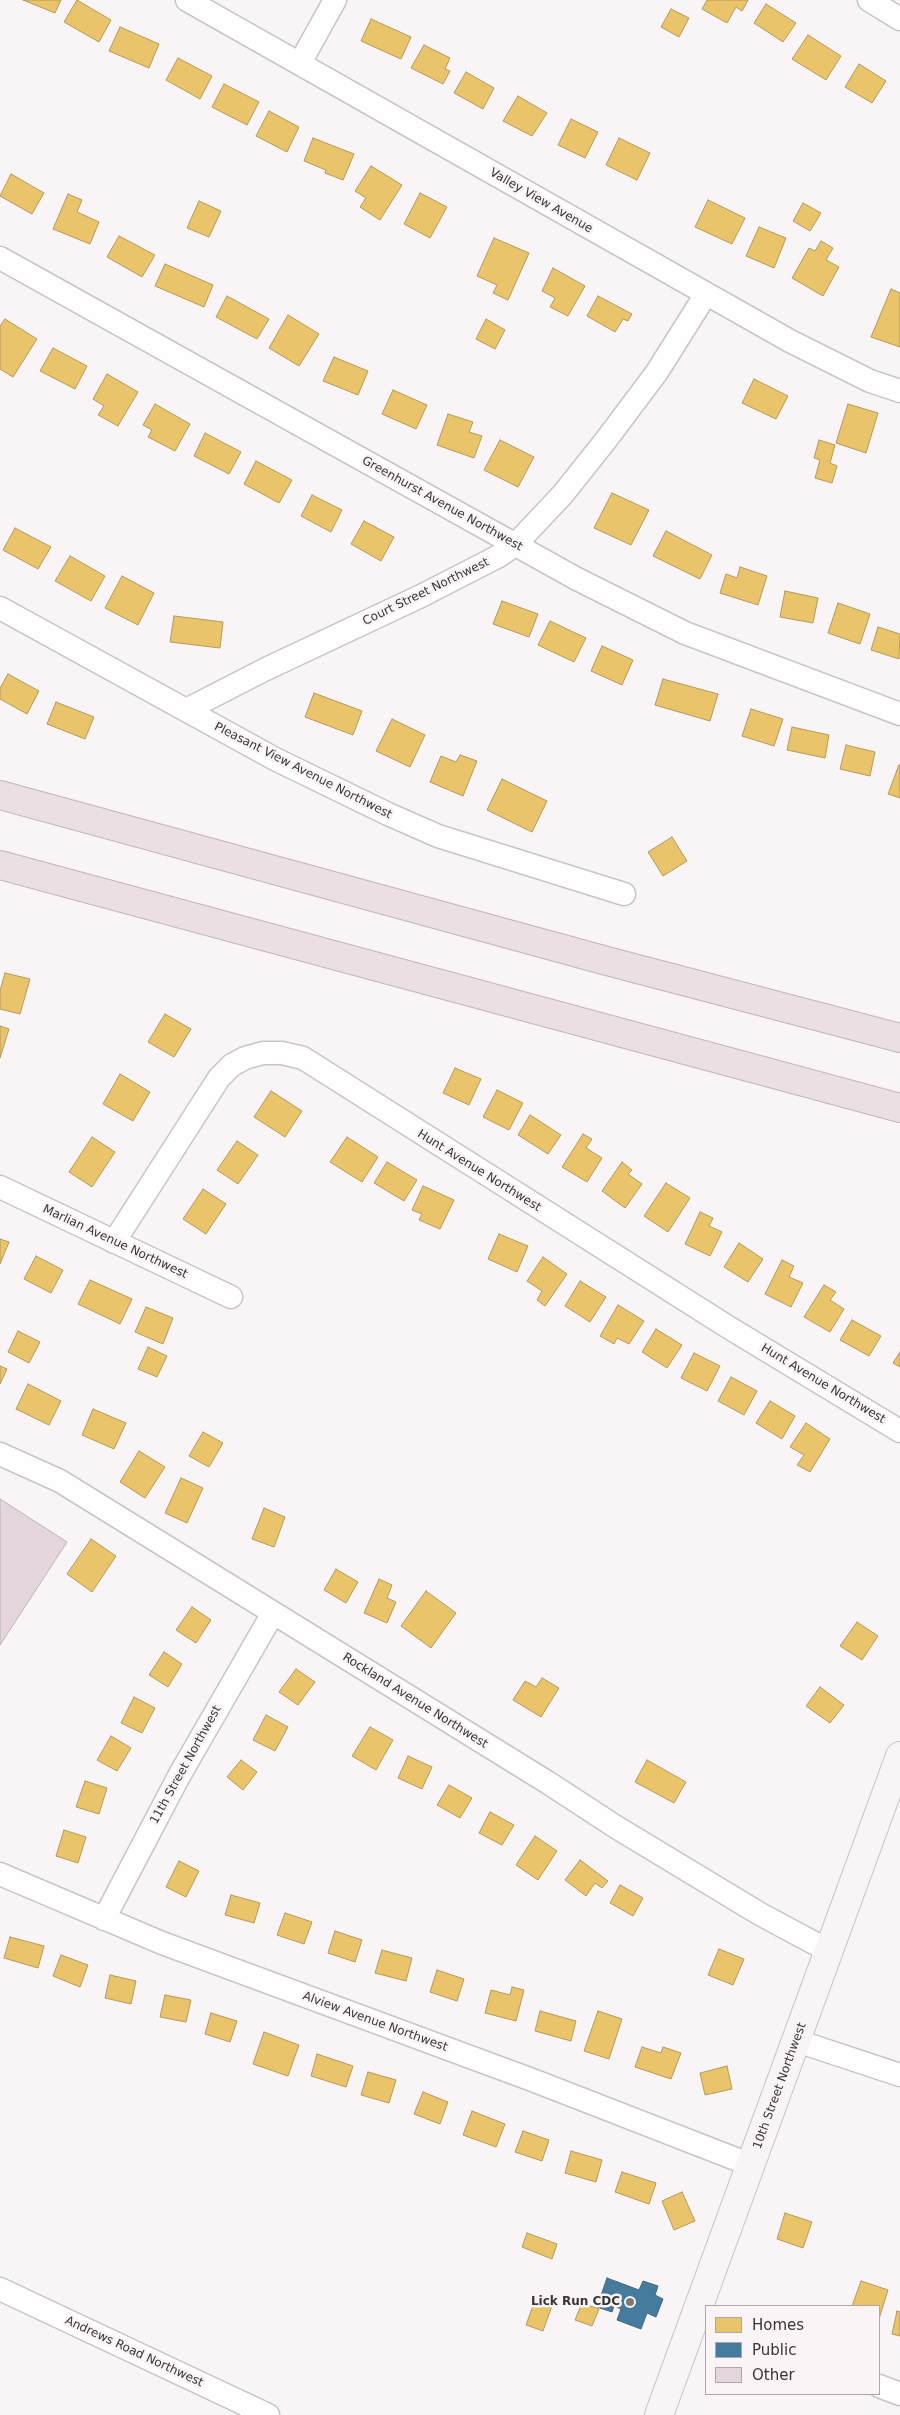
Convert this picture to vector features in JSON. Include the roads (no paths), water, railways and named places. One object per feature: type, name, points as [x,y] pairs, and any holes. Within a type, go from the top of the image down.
[{"type":"highway","points":[[0,795],[607,961],[900,1038]]},
{"type":"highway","points":[[0,865],[900,1108]]},
{"type":"main road","name":"10th Street Northwest","points":[[706,2305],[751,2165],[900,1756]]},
{"type":"main road","name":"10th Street Northwest","points":[[659,2415],[705,2307]]},
{"type":"street","name":"Valley View Avenue","points":[[187,0],[706,294],[827,360],[870,381],[900,391]]},
{"type":"street","points":[[300,63],[335,0]]},
{"type":"street","points":[[869,0],[900,20]]},
{"type":"street","name":"Greenhurst Avenue Northwest","points":[[0,258],[516,545],[685,633],[900,714]]},
{"type":"street","name":"Court Street Northwest","points":[[186,710],[266,669],[420,596],[497,557],[516,545],[563,494],[606,440],[657,372],[706,294]]},
{"type":"street","name":"Pleasant View Avenue Northwest","points":[[0,608],[275,759],[388,814],[438,836],[624,894]]},
{"type":"street","name":"Hunt Avenue Northwest","points":[[114,1242],[219,1078],[232,1066],[245,1058],[263,1053],[282,1052],[303,1058],[728,1327],[900,1431]]},
{"type":"street","name":"Marlian Avenue Northwest","points":[[0,1187],[231,1297]]},
{"type":"street","name":"Rockland Avenue Northwest","points":[[0,1454],[60,1481],[547,1782],[616,1827],[760,1914],[829,1951]]},
{"type":"street","name":"11th Street Northwest","points":[[104,1919],[178,1776],[272,1613]]},
{"type":"street","name":"Alview Avenue Northwest","points":[[0,1874],[162,1943],[535,2081],[751,2165]]},
{"type":"street","points":[[797,2041],[900,2074]]},
{"type":"street","name":"Andrews Road Northwest","points":[[0,2289],[268,2415]]},
{"type":"street","points":[[880,2386],[900,2394]]},
{"type":"place","name":"Lick Run CDC","points":[[630,2302]]}]
